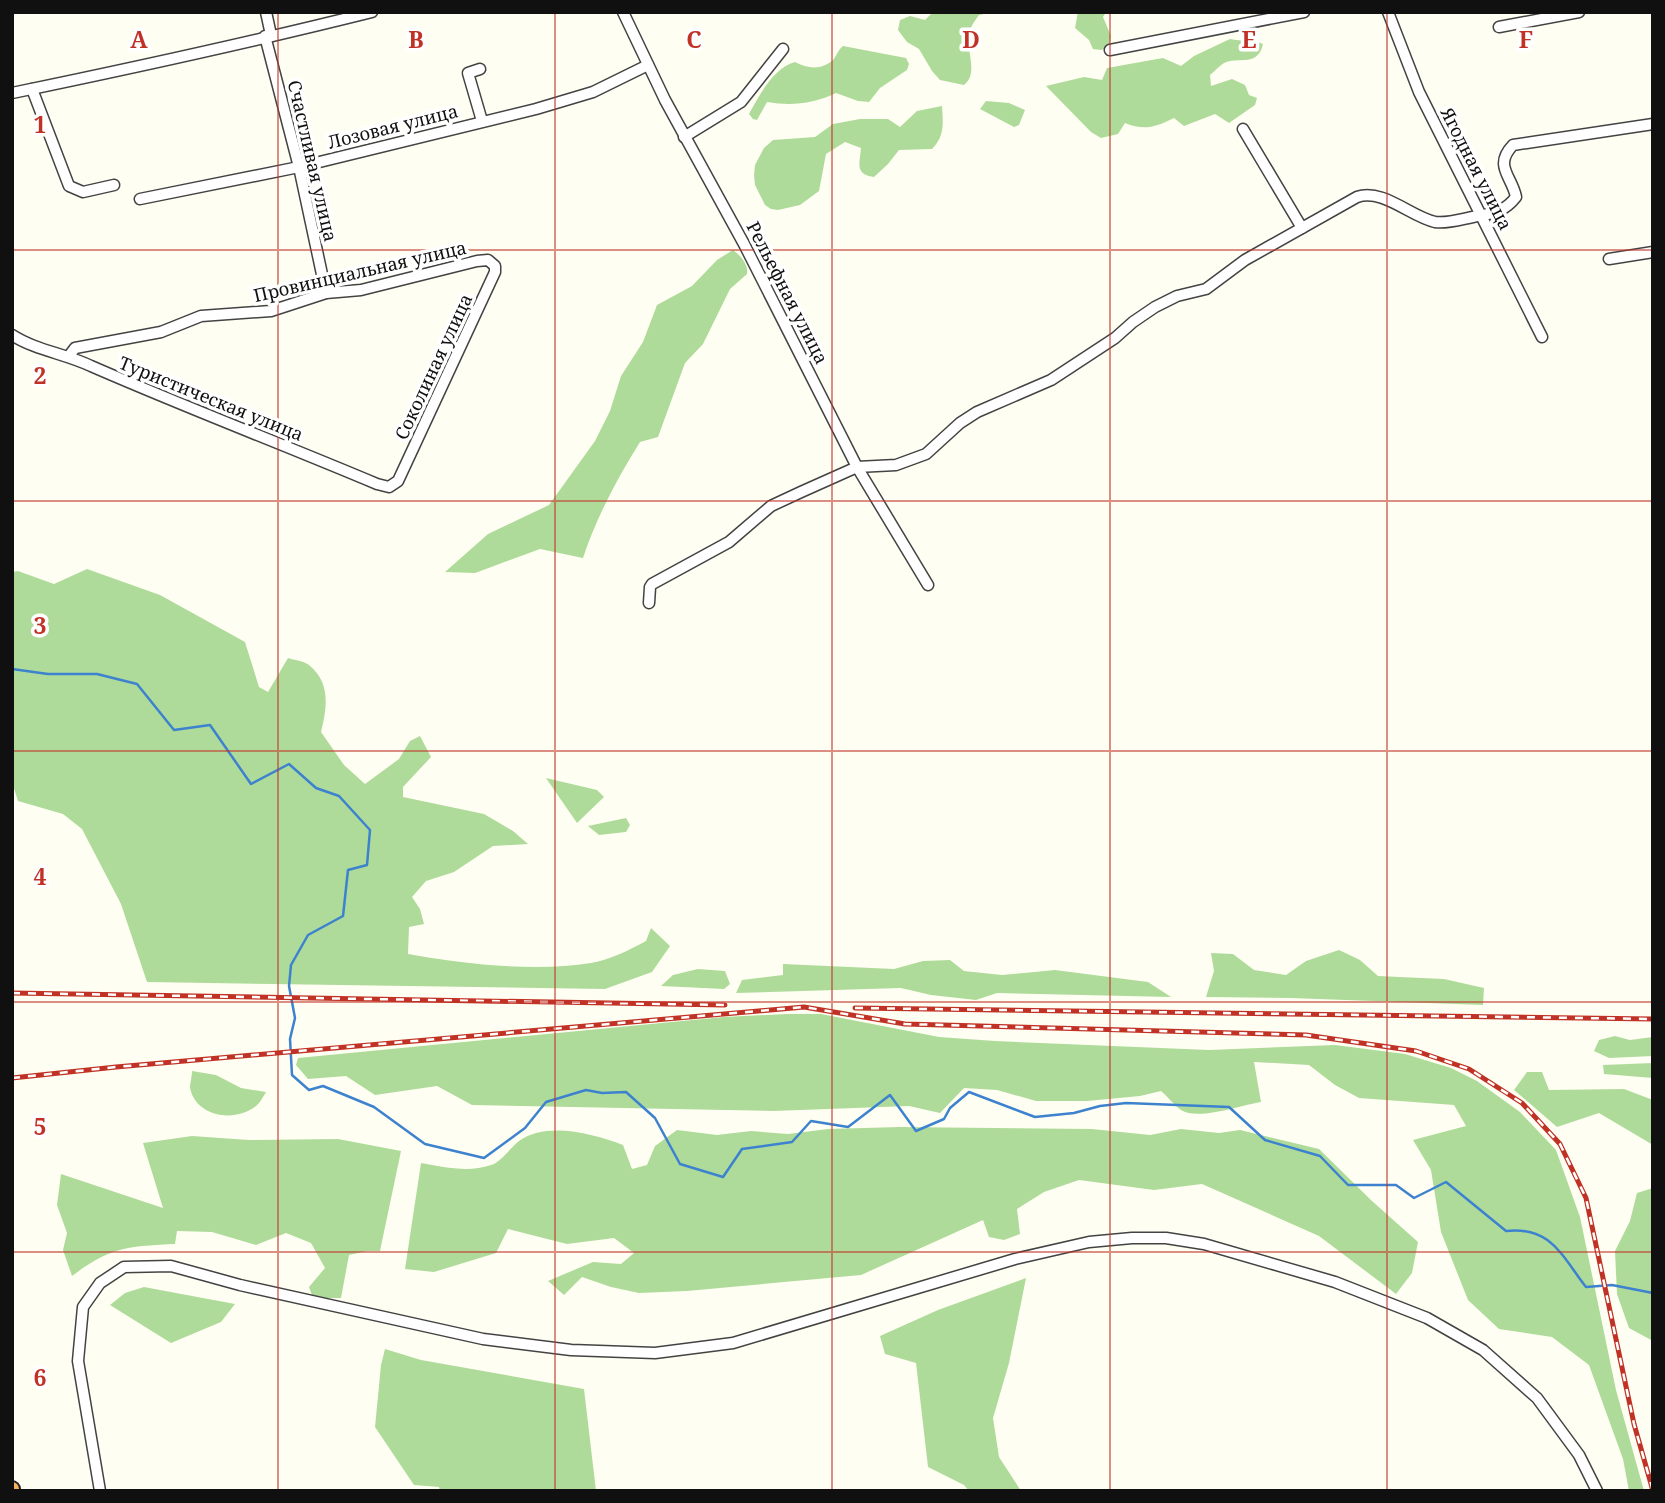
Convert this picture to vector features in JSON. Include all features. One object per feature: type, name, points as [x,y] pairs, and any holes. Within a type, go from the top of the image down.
[{"type":"street","name":"Счастливая улица","points":[[266,12],[268,36],[326,293]]},
{"type":"street","points":[[12,93],[187,57],[372,12]]},
{"type":"street","name":"Рельефная улица","points":[[623,12],[684,136],[744,244],[857,467],[928,584]]},
{"type":"street","points":[[1110,50],[1304,12]]},
{"type":"street","name":"Ягодная улица","points":[[1388,12],[1419,92],[1542,337]]},
{"type":"street","points":[[1499,27],[1579,12]]},
{"type":"street","points":[[684,136],[741,102],[783,49]]},
{"type":"street","name":"Лозовая улица","points":[[140,199],[299,167],[583,96],[648,65]]},
{"type":"street","points":[[480,69],[468,73],[482,121]]},
{"type":"street","points":[[32,89],[69,186],[83,192],[114,186]]},
{"type":"street","points":[[649,603],[652,584],[729,542],[771,506],[857,467],[896,464],[926,454],[960,423],[977,412],[1051,380],[1115,338],[1133,321],[1155,307],[1177,296],[1206,289],[1245,260],[1363,195],[1403,206],[1433,222],[1504,210],[1516,197],[1503,163],[1506,153],[1513,145],[1653,124]]},
{"type":"street","points":[[1243,129],[1301,228]]},
{"type":"street","points":[[1609,259],[1653,252]]},
{"type":"street","name":"Провинциальная улица","points":[[69,356],[75,348],[161,332],[201,316],[271,311],[326,293],[361,289],[477,261],[488,260],[495,266]]},
{"type":"street","name":"Соколиная улица","points":[[398,481],[495,272],[495,266]]},
{"type":"street","name":"Туристическая улица","points":[[12,335],[22,341],[69,356],[183,406],[377,484],[389,487],[398,481]]},
{"type":"street","points":[[100,1491],[78,1361],[83,1307],[100,1283],[124,1268],[171,1266],[240,1285],[483,1339],[571,1350],[655,1353],[733,1343],[1015,1259],[1089,1242],[1166,1238],[1204,1244],[1335,1282],[1427,1318],[1483,1350],[1538,1398],[1579,1455],[1597,1491]]},
{"type":"green space","points":[[933,12],[994,12],[979,15],[971,27],[971,75],[964,85],[940,80],[919,49],[907,42],[898,30],[900,20],[910,16],[925,20]]},
{"type":"green space","points":[[1078,12],[1106,12],[1103,17],[1111,36],[1109,47],[1093,49],[1089,40],[1075,28]]},
{"type":"green space","points":[[1230,39],[1263,44],[1257,56],[1252,59],[1229,61],[1210,75],[1211,86],[1232,79],[1245,85],[1249,95],[1257,98],[1255,105],[1229,123],[1215,114],[1184,126],[1174,118],[1150,127],[1125,123],[1118,134],[1101,138],[1091,132],[1046,86],[1084,77],[1102,80],[1107,68],[1163,58],[1181,66],[1194,56]]},
{"type":"green space","points":[[843,46],[906,58],[909,64],[907,70],[880,88],[869,102],[836,93],[802,103],[767,102],[757,120],[749,114],[768,83],[780,70],[795,62],[810,67],[824,66],[833,60]]},
{"type":"green space","points":[[986,101],[1009,103],[1025,110],[1019,125],[1014,127],[980,109]]},
{"type":"green space","points":[[942,106],[941,134],[932,149],[899,150],[874,177],[861,170],[861,148],[845,142],[826,154],[819,191],[800,205],[771,209],[765,205],[755,185],[755,165],[764,148],[773,140],[815,137],[833,124],[860,119],[888,119],[900,127],[917,111]]},
{"type":"green space","points":[[733,250],[741,257],[747,274],[730,289],[703,344],[685,363],[658,437],[640,442],[623,470],[583,558],[540,549],[475,573],[445,572],[488,534],[549,505],[595,441],[610,411],[621,376],[643,342],[657,305],[692,286],[717,260]]},
{"type":"green space","points":[[87,569],[160,595],[245,642],[259,687],[268,692],[288,658],[307,664],[316,672],[324,688],[326,705],[321,732],[344,765],[365,784],[399,759],[410,741],[420,736],[431,757],[403,787],[403,797],[484,814],[513,831],[528,844],[493,846],[454,872],[426,881],[412,897],[420,909],[424,924],[409,927],[408,954],[499,966],[570,966],[598,962],[626,951],[646,941],[651,928],[670,946],[652,972],[605,989],[147,982],[121,904],[82,829],[63,814],[18,801],[12,782],[12,572],[18,571],[54,584]]},
{"type":"green space","points":[[546,778],[597,790],[604,797],[577,823]]},
{"type":"green space","points":[[626,818],[630,825],[626,832],[599,835],[588,826]]},
{"type":"green space","points":[[1339,950],[1360,960],[1378,976],[1444,979],[1484,988],[1483,1005],[1206,997],[1214,971],[1211,953],[1233,954],[1254,970],[1286,975],[1306,961]]},
{"type":"green space","points":[[950,960],[964,971],[1002,975],[1055,970],[1148,982],[1171,997],[997,993],[976,1000],[931,995],[901,988],[736,993],[742,980],[783,975],[783,964],[894,969],[923,961]]},
{"type":"green space","points":[[698,969],[725,971],[730,984],[724,989],[661,986],[673,975]]},
{"type":"green space","points":[[821,1014],[939,1037],[995,1041],[1209,1050],[1335,1045],[1405,1054],[1451,1068],[1477,1081],[1520,1112],[1556,1150],[1580,1217],[1616,1390],[1644,1491],[1629,1491],[1623,1459],[1589,1365],[1552,1337],[1499,1329],[1468,1300],[1441,1232],[1431,1170],[1413,1140],[1466,1126],[1454,1105],[1359,1098],[1335,1085],[1309,1065],[1254,1062],[1261,1102],[1198,1114],[1181,1110],[1161,1091],[1140,1096],[1087,1101],[1036,1101],[997,1090],[964,1088],[940,1113],[909,1106],[773,1111],[472,1105],[437,1086],[375,1095],[346,1076],[308,1079],[296,1065],[298,1058],[724,1017]]},
{"type":"green space","points":[[1615,1036],[1630,1040],[1653,1037],[1653,1056],[1609,1058],[1594,1051],[1599,1040]]},
{"type":"green space","points":[[1653,1063],[1653,1078],[1604,1074],[1603,1065]]},
{"type":"green space","points":[[192,1071],[216,1075],[241,1088],[266,1092],[257,1105],[247,1111],[217,1114],[208,1111],[194,1098],[190,1088]]},
{"type":"green space","points":[[1527,1072],[1542,1072],[1549,1090],[1624,1089],[1653,1100],[1653,1145],[1599,1113],[1557,1127],[1514,1090]]},
{"type":"green space","points":[[828,1129],[1092,1129],[1150,1135],[1181,1129],[1219,1133],[1240,1130],[1319,1149],[1418,1242],[1412,1273],[1396,1294],[1319,1236],[1202,1184],[1154,1190],[1079,1180],[1044,1192],[1017,1209],[1020,1234],[1004,1240],[989,1237],[983,1220],[861,1275],[639,1293],[582,1277],[564,1295],[548,1281],[593,1262],[621,1264],[634,1253],[614,1238],[567,1244],[508,1229],[496,1253],[434,1272],[405,1269],[421,1163],[474,1169],[498,1161],[519,1141],[531,1135],[571,1131],[623,1145],[632,1169],[647,1165],[655,1146],[677,1130],[717,1135],[751,1131],[788,1134]]},
{"type":"green space","points":[[192,1136],[249,1140],[338,1139],[401,1151],[380,1251],[349,1255],[341,1298],[313,1298],[309,1287],[325,1268],[311,1243],[286,1233],[256,1245],[212,1232],[177,1231],[175,1244],[120,1250],[85,1266],[72,1276],[63,1250],[67,1233],[57,1205],[61,1174],[163,1208],[143,1143]]},
{"type":"green space","points":[[1653,1188],[1653,1341],[1629,1328],[1617,1294],[1615,1251],[1630,1221],[1637,1193]]},
{"type":"green space","points":[[1026,1278],[1009,1363],[993,1418],[999,1457],[1021,1491],[969,1491],[964,1485],[928,1467],[916,1363],[885,1354],[880,1336],[938,1310]]},
{"type":"green space","points":[[144,1287],[235,1304],[221,1322],[171,1343],[110,1305],[125,1293]]},
{"type":"green space","points":[[385,1349],[421,1360],[584,1389],[596,1491],[440,1491],[439,1487],[414,1485],[375,1427]]},
{"type":"waterway","points":[[12,669],[48,674],[97,674],[137,684],[174,730],[210,725],[251,784],[289,764],[316,788],[339,796],[370,830],[367,865],[348,870],[343,916],[308,935],[291,965],[289,986],[295,1018],[290,1039],[292,1075],[309,1090],[323,1086],[374,1107],[425,1144],[484,1158],[525,1128],[546,1102],[586,1090],[602,1093],[626,1092],[655,1118],[680,1164],[723,1177],[742,1149],[792,1142],[811,1121],[848,1127],[890,1095],[916,1131],[944,1119],[950,1108],[969,1092],[1035,1117],[1126,1103],[1229,1107],[1265,1140],[1320,1156],[1348,1185],[1396,1185],[1414,1198],[1446,1182],[1506,1231],[1534,1233],[1545,1238],[1562,1254],[1586,1287],[1612,1285],[1653,1293]]},
{"type":"railway","points":[[12,993],[725,1005]]},
{"type":"railway","points":[[12,1078],[804,1007],[905,1024],[1306,1035],[1416,1051],[1469,1069],[1522,1103],[1560,1144],[1586,1198],[1634,1424],[1653,1491]]},
{"type":"railway","points":[[855,1008],[1653,1019]]}]
